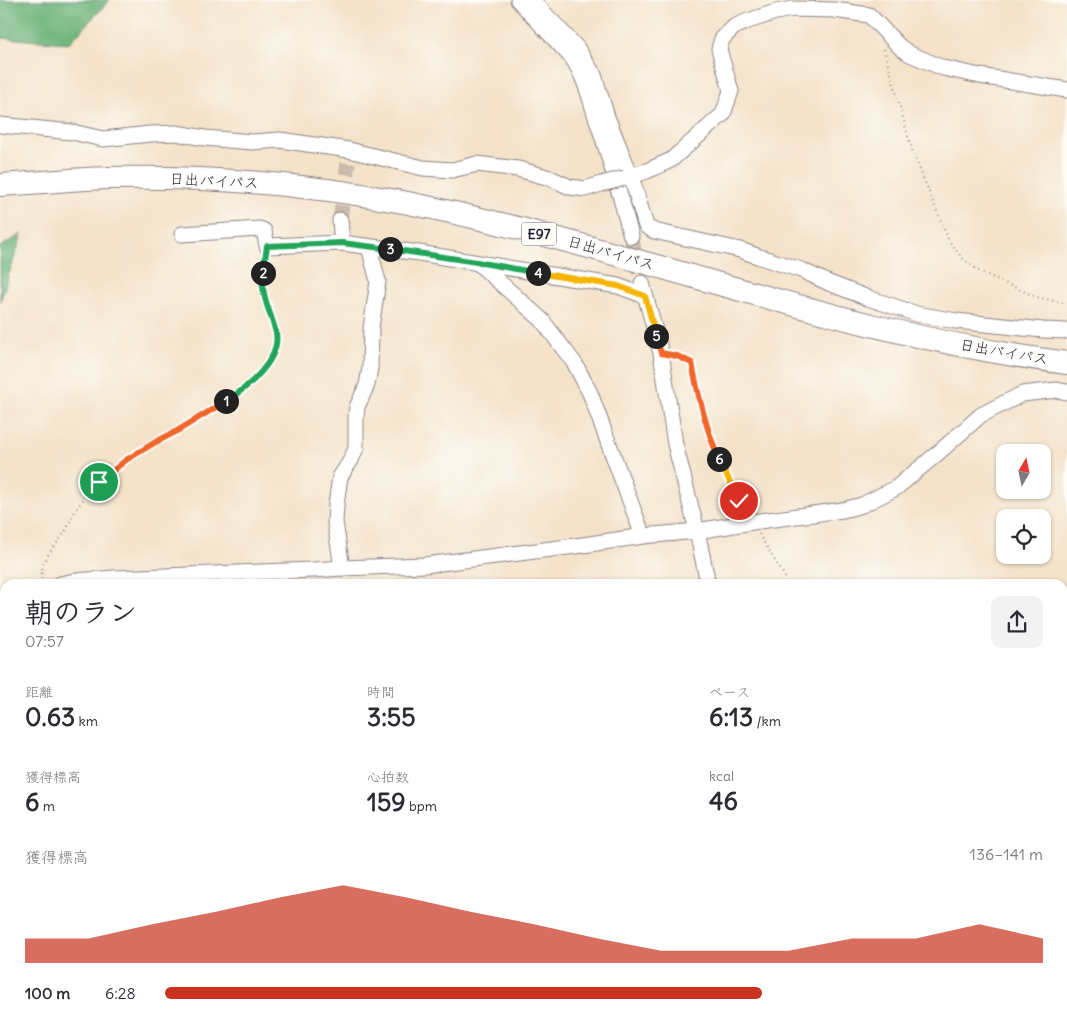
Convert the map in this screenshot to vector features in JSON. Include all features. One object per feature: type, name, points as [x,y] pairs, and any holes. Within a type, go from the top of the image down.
[{"type":"highway","name":"日出バイパス","points":[[0,185],[108,178],[220,179],[310,187],[384,199],[472,217],[555,238],[840,318],[982,349],[1067,363]]},
{"type":"street","points":[[518,0],[573,59],[580,70],[613,168],[631,236]]},
{"type":"street","points":[[532,0],[577,48],[594,75],[646,226],[654,231],[740,250],[802,270],[868,298],[917,314],[1043,330],[1067,331]]},
{"type":"street","points":[[0,125],[72,132],[103,139],[176,133],[205,138],[252,142],[280,140],[348,157],[424,168],[452,170],[478,164],[518,169],[550,178],[570,187],[585,189],[647,171],[671,160],[723,114],[731,91],[719,49],[722,38],[734,27],[748,21],[793,9],[834,10],[869,15],[900,47],[910,54],[943,68],[1067,90]]},
{"type":"street","points":[[340,220],[342,243]]},
{"type":"street","points":[[182,234],[260,229],[264,231],[267,246],[342,243],[477,262],[644,289],[661,353],[675,444],[707,579]]},
{"type":"street","points":[[342,568],[335,522],[336,505],[340,477],[356,448],[357,407],[367,385],[370,368],[371,328],[378,281],[370,247]]},
{"type":"street","points":[[477,262],[542,320],[575,364],[590,393],[643,536]]},
{"type":"street","points":[[171,579],[342,568],[425,565],[583,546],[643,536],[697,531],[843,510],[862,505],[896,488],[981,415],[1022,394],[1057,390],[1067,392]]},
{"type":"path","points":[[884,48],[912,150],[949,241],[962,258],[979,271],[1037,297],[1067,304]]},
{"type":"path","points":[[41,579],[43,563],[50,550],[66,531],[74,513],[85,496],[99,482],[126,460],[239,394],[256,378],[271,357],[276,345],[276,335],[264,296],[262,280],[267,246]]},
{"type":"path","points":[[661,353],[677,356],[692,363],[697,389],[714,448],[739,501],[786,579]]},
{"type":"green space","points":[[0,0],[110,0],[69,43],[0,38]]},
{"type":"green space","points":[[22,234],[0,302],[0,247]]},
{"type":"tunnel","points":[[340,220],[348,163]]},
{"type":"tunnel","points":[[631,236],[642,283]]},
{"type":"route","points":[[99,482],[126,460],[239,394],[256,378],[271,357],[276,345],[276,335],[264,296],[262,280],[267,246],[342,243],[477,262],[618,286],[645,296],[661,353],[677,356],[692,363],[697,389],[714,448],[739,501]]}]
